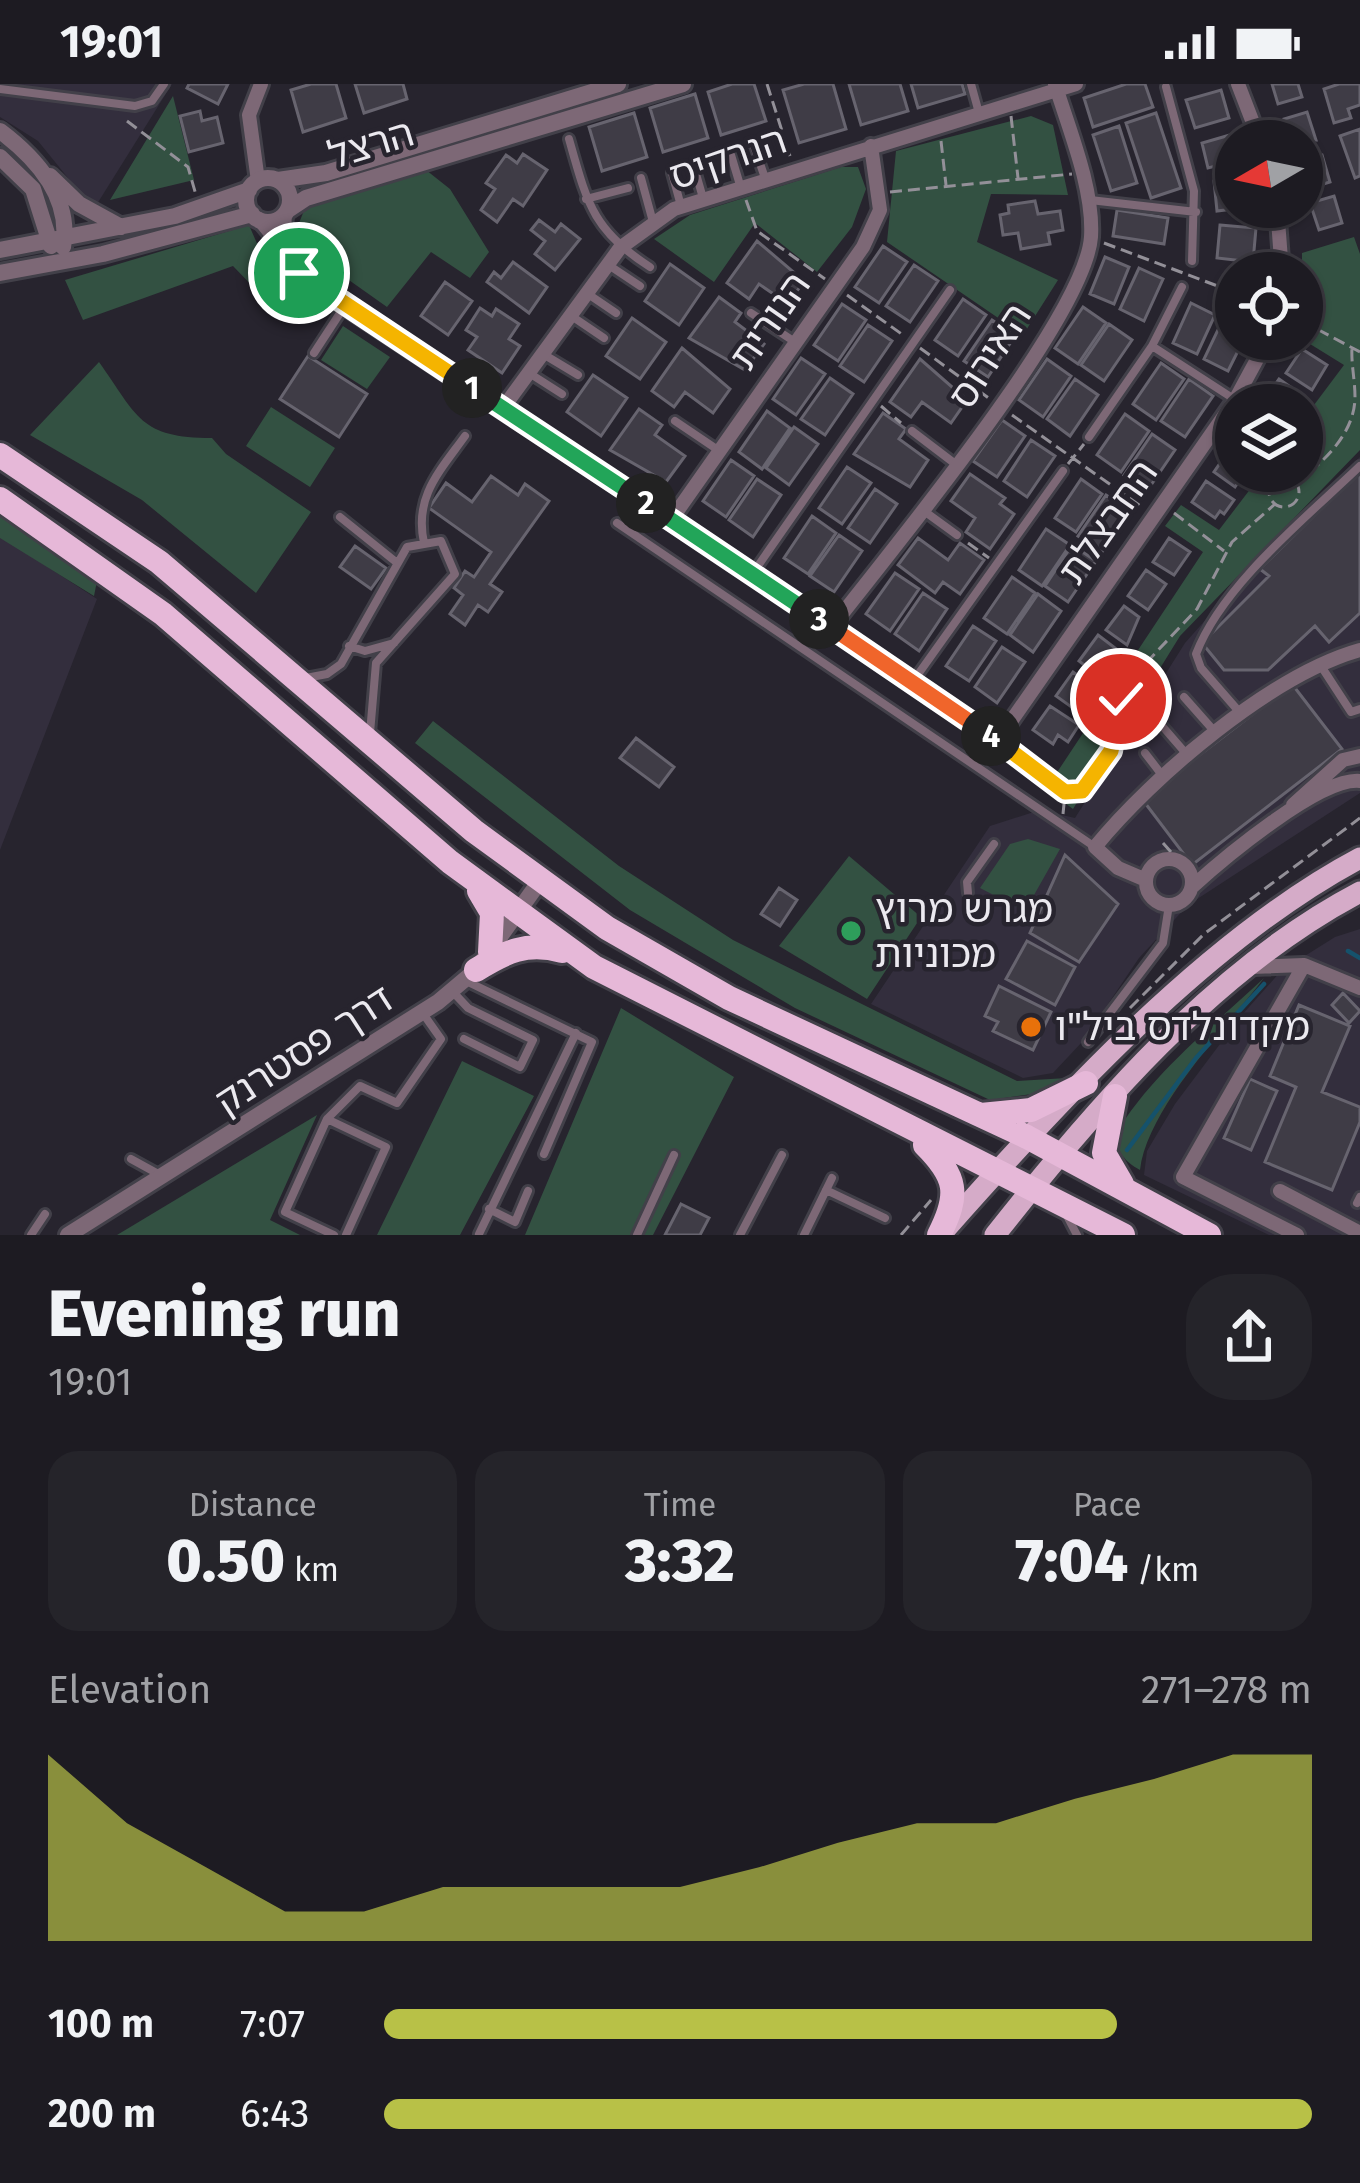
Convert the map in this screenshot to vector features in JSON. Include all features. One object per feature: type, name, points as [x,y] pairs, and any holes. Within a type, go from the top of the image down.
[{"type":"highway","points":[[0,455],[133,542],[540,881],[622,937],[730,998],[1027,1137],[1209,1235]]},
{"type":"highway","points":[[0,499],[163,614],[462,871],[576,955],[677,1014],[1123,1235]]},
{"type":"highway","points":[[462,871],[492,913],[470,974]]},
{"type":"highway","points":[[470,974],[504,953],[534,945],[576,955]]},
{"type":"highway","points":[[973,1115],[1031,1110],[1086,1083]]},
{"type":"highway","points":[[1115,1096],[1104,1153],[1115,1178],[1137,1197]]},
{"type":"highway","points":[[906,1126],[950,1170],[955,1184],[951,1211],[940,1235]]},
{"type":"main road","points":[[940,1235],[1027,1137],[1226,947],[1326,876],[1360,858]]},
{"type":"main road","points":[[995,1235],[1180,1029],[1252,967],[1358,892]]},
{"type":"street","points":[[261,84],[249,115],[255,217],[299,273],[913,681],[1043,775]]},
{"type":"street","name":"הרצל","points":[[278,180],[326,173],[618,84]]},
{"type":"street","name":"הרצל","points":[[287,212],[314,195],[683,84]]},
{"type":"street","points":[[1056,87],[1076,84]]},
{"type":"street","points":[[1238,84],[1252,120]]},
{"type":"street","name":"הנרקיס","points":[[503,408],[607,264],[653,222],[681,206],[740,185],[1056,87]]},
{"type":"street","name":"האירוס","points":[[831,628],[958,466],[1076,281],[1091,238],[1088,200],[1056,87]]},
{"type":"street","points":[[0,131],[79,203],[122,227]]},
{"type":"street","points":[[871,146],[880,194]]},
{"type":"street","points":[[0,157],[33,189],[56,238]]},
{"type":"street","points":[[41,167],[55,194],[61,260]]},
{"type":"street","points":[[0,250],[200,210],[278,180],[290,196],[283,251]]},
{"type":"street","points":[[23,245],[33,230],[33,189]]},
{"type":"street","name":"הנורית","points":[[671,520],[873,228],[880,194]]},
{"type":"street","points":[[0,273],[119,251],[255,217],[273,221],[287,212]]},
{"type":"street","name":"החבצלת","points":[[998,740],[1215,428]]},
{"type":"street","points":[[1146,880],[1118,868],[1094,847],[1131,802],[1242,715],[1320,664],[1360,650]]},
{"type":"street","points":[[1280,819],[1343,760],[1360,751]]},
{"type":"street","points":[[1230,856],[1157,862],[1146,880],[1150,895],[1169,905],[1184,900],[1192,887],[1280,819],[1340,783],[1360,781]]},
{"type":"street","points":[[1326,876],[1360,843]]},
{"type":"street","points":[[1182,863],[1192,887]]},
{"type":"street","name":"דרך פסטרנק","points":[[68,1235],[423,1013],[470,974],[540,881]]},
{"type":"street","points":[[1252,967],[1304,964],[1360,988]]},
{"type":"street","points":[[1297,1235],[1184,1177],[1304,964]]},
{"type":"street","points":[[1280,1191],[1360,1233]]},
{"type":"lane","points":[[0,89],[135,106],[152,101],[164,84]]},
{"type":"lane","points":[[970,84],[979,113]]},
{"type":"lane","points":[[1166,87],[1188,156],[1196,212],[1192,261]]},
{"type":"lane","points":[[569,139],[586,199],[602,229],[620,248],[650,267]]},
{"type":"lane","points":[[754,146],[765,178]]},
{"type":"lane","points":[[731,155],[740,185]]},
{"type":"lane","points":[[694,167],[703,198]]},
{"type":"lane","points":[[671,173],[681,206]]},
{"type":"lane","points":[[641,178],[653,222]]},
{"type":"lane","points":[[586,199],[628,188]]},
{"type":"lane","points":[[1088,200],[1196,212]]},
{"type":"lane","points":[[607,264],[640,286]]},
{"type":"lane","points":[[1089,437],[1152,346],[1182,287]]},
{"type":"lane","points":[[752,574],[950,290]]},
{"type":"lane","points":[[586,292],[616,314]]},
{"type":"lane","points":[[314,353],[344,307]]},
{"type":"lane","points":[[751,313],[795,343]]},
{"type":"lane","points":[[570,315],[604,338]]},
{"type":"lane","points":[[1152,346],[1215,387]]},
{"type":"lane","points":[[543,353],[578,375]]},
{"type":"lane","points":[[529,373],[562,394]]},
{"type":"lane","points":[[675,421],[719,451]]},
{"type":"lane","points":[[912,431],[958,466]]},
{"type":"lane","points":[[424,543],[419,508],[431,481],[465,436]]},
{"type":"lane","points":[[1242,715],[1202,668],[1196,653],[1203,635],[1258,566],[1360,466]]},
{"type":"lane","points":[[913,681],[1063,471]]},
{"type":"lane","points":[[923,510],[957,535]]},
{"type":"lane","points":[[340,517],[396,562]]},
{"type":"lane","points":[[617,523],[1094,847]]},
{"type":"lane","points":[[298,679],[327,674],[341,664],[407,547],[441,541],[455,574],[376,663],[370,741]]},
{"type":"lane","points":[[349,646],[365,651],[395,642]]},
{"type":"lane","points":[[1320,664],[1351,712],[1360,709]]},
{"type":"lane","points":[[1184,697],[1217,735]]},
{"type":"lane","points":[[1163,727],[1189,757]]},
{"type":"lane","points":[[1145,753],[1163,776]]},
{"type":"lane","points":[[968,893],[967,882],[994,844]]},
{"type":"lane","points":[[1088,1042],[1163,943],[1169,905]]},
{"type":"lane","points":[[464,1039],[520,1067],[533,1040],[468,1008],[470,974],[592,1042],[544,1154]]},
{"type":"lane","points":[[334,1235],[285,1212],[328,1120],[361,1086],[398,1103],[441,1039],[423,1013]]},
{"type":"lane","points":[[479,1234],[576,1034]]},
{"type":"lane","points":[[328,1120],[386,1147],[346,1235]]},
{"type":"lane","points":[[637,1235],[674,1155]]},
{"type":"lane","points":[[740,1235],[782,1155]]},
{"type":"lane","points":[[130,1160],[164,1177]]},
{"type":"lane","points":[[804,1235],[832,1178]]},
{"type":"lane","points":[[826,1190],[884,1218]]},
{"type":"lane","points":[[489,1209],[515,1222],[529,1191]]},
{"type":"lane","points":[[1062,1205],[1077,1235]]},
{"type":"lane","points":[[32,1235],[45,1214]]},
{"type":"path","points":[[767,84],[794,169]]},
{"type":"path","points":[[1009,104],[1018,180]]},
{"type":"path","points":[[127,121],[188,167],[200,210]]},
{"type":"path","points":[[939,126],[947,187]]},
{"type":"path","points":[[880,194],[1079,174]]},
{"type":"path","points":[[740,185],[758,231],[1073,458],[1226,552]]},
{"type":"path","points":[[1091,238],[1215,285]]},
{"type":"path","points":[[1323,332],[1360,352]]},
{"type":"path","points":[[1323,462],[1348,424],[1355,400],[1352,347]]},
{"type":"path","points":[[873,400],[912,431]]},
{"type":"path","points":[[1063,471],[1089,437]]},
{"type":"path","points":[[1269,492],[1275,505],[1285,508],[1296,502],[1296,492]]},
{"type":"path","points":[[1043,775],[1065,792],[1082,791],[1103,767],[1129,681],[1197,609],[1226,552],[1275,505]]},
{"type":"path","points":[[957,535],[997,564]]},
{"type":"path","points":[[1064,826],[1065,792]]},
{"type":"path","points":[[1162,843],[1182,863]]},
{"type":"path","points":[[901,1235],[929,1202],[955,1184]]},
{"type":"shaded area","points":[[0,84],[172,84],[97,204],[81,194],[38,141],[0,117]]},
{"type":"shaded area","points":[[1360,457],[1360,793],[1188,905],[1139,958],[1083,1041],[1053,1073],[1023,1078],[871,1004],[990,826],[1040,810],[1075,818],[1185,643],[1293,521]]},
{"type":"shaded area","points":[[0,536],[97,599],[0,850]]},
{"type":"shaded area","points":[[1360,929],[1360,1235],[1269,1235],[1144,1175],[1147,1151],[1175,1104],[1241,1016],[1281,971],[1335,937]]},
{"type":"green space","points":[[173,96],[194,180],[110,200]]},
{"type":"green space","points":[[1031,116],[1053,125],[1068,195],[991,194],[977,242],[1058,280],[1023,335],[887,242],[896,151]]},
{"type":"green space","points":[[841,167],[858,167],[866,189],[852,227],[817,272],[755,223],[714,282],[654,239],[690,215]]},
{"type":"green space","points":[[426,170],[450,189],[489,252],[470,278],[431,252],[387,307],[305,249],[297,228],[307,203]]},
{"type":"green space","points":[[249,225],[275,285],[264,298],[233,266],[83,320],[65,280]]},
{"type":"green space","points":[[1354,237],[1360,254],[1360,450],[1323,488],[1323,393],[1344,365],[1323,352],[1323,252],[1305,252]]},
{"type":"green space","points":[[343,326],[390,357],[367,389],[321,360]]},
{"type":"green space","points":[[99,362],[143,421],[169,434],[212,438],[226,454],[311,512],[256,593],[142,500],[30,435]]},
{"type":"green space","points":[[271,407],[335,448],[310,487],[246,446]]},
{"type":"green space","points":[[1248,492],[1319,492],[1180,636],[1073,809],[1046,789],[1203,552],[1165,526],[1181,505],[1219,530]]},
{"type":"green space","points":[[0,508],[97,581],[94,596],[0,538]]},
{"type":"green space","points":[[433,721],[619,866],[733,940],[1017,1081],[1067,1078],[1046,1092],[990,1100],[795,1008],[630,910],[415,743]]},
{"type":"green space","points":[[1028,839],[1060,849],[1025,911],[980,888],[1010,844]]},
{"type":"green space","name":"מגרש מרוץ מכוניות","points":[[849,856],[921,917],[867,999],[779,946]]},
{"type":"green space","points":[[1264,978],[1172,1096],[1146,1146],[1140,1170],[1134,1167],[1123,1156],[1115,1135],[1130,1112],[1184,1052]]},
{"type":"green space","points":[[621,1008],[734,1077],[653,1235],[525,1235]]},
{"type":"green space","points":[[462,1061],[534,1096],[460,1235],[377,1235]]},
{"type":"green space","points":[[317,1115],[270,1220],[300,1235],[117,1235]]},
{"type":"building","points":[[189,84],[228,84],[218,104],[187,88]]},
{"type":"building","points":[[336,84],[346,118],[303,132],[291,90]]},
{"type":"building","points":[[355,84],[403,84],[407,99],[364,113]]},
{"type":"building","points":[[732,84],[754,84],[766,121],[721,135],[708,92]]},
{"type":"building","points":[[833,84],[846,129],[799,143],[783,90]]},
{"type":"building","points":[[849,84],[900,84],[908,111],[861,125]]},
{"type":"building","points":[[911,84],[962,84],[965,94],[918,108]]},
{"type":"building","points":[[1126,84],[1145,84],[1153,107],[1093,127],[1084,98]]},
{"type":"building","points":[[1272,84],[1298,84],[1302,97],[1278,104]]},
{"type":"building","points":[[1360,84],[1360,105],[1348,109],[1351,118],[1334,123],[1324,89]]},
{"type":"building","points":[[1221,90],[1229,118],[1195,128],[1186,100]]},
{"type":"building","points":[[695,94],[708,138],[663,152],[650,108]]},
{"type":"building","points":[[200,111],[202,121],[217,117],[223,143],[189,152],[180,116]]},
{"type":"building","points":[[1307,112],[1310,120],[1284,120]]},
{"type":"building","points":[[634,113],[647,157],[602,171],[589,127]]},
{"type":"building","points":[[1156,113],[1181,188],[1151,198],[1126,123]]},
{"type":"building","points":[[1119,126],[1137,183],[1111,191],[1093,135]]},
{"type":"building","points":[[1360,129],[1360,176],[1355,178],[1340,136]]},
{"type":"building","points":[[1215,139],[1215,166],[1208,168],[1202,143]]},
{"type":"building","points":[[523,154],[547,170],[523,206],[513,199],[497,222],[481,210],[495,189],[486,183],[506,155],[517,163]]},
{"type":"building","points":[[1323,158],[1330,182],[1323,184]]},
{"type":"building","points":[[1334,196],[1342,223],[1319,230],[1323,228],[1323,199]]},
{"type":"building","points":[[1035,201],[1038,214],[1060,211],[1063,230],[1048,233],[1050,244],[1021,249],[1018,233],[1003,235],[1000,215],[1009,213],[1008,205]]},
{"type":"building","points":[[1117,210],[1168,218],[1164,244],[1113,236]]},
{"type":"building","points":[[539,220],[555,232],[561,224],[580,239],[555,270],[535,254],[545,241],[531,230]]},
{"type":"building","points":[[1220,228],[1256,228],[1254,252],[1218,252]]},
{"type":"building","points":[[757,241],[804,281],[788,304],[759,284],[749,299],[727,283]]},
{"type":"building","points":[[883,246],[907,262],[879,303],[855,287]]},
{"type":"building","points":[[1105,257],[1129,267],[1114,304],[1090,294]]},
{"type":"building","points":[[513,262],[547,287],[529,313],[487,282],[494,272],[501,278]]},
{"type":"building","points":[[670,264],[704,288],[679,325],[645,301]]},
{"type":"building","points":[[914,265],[938,281],[910,322],[886,306]]},
{"type":"building","points":[[1139,268],[1163,279],[1144,321],[1120,309]]},
{"type":"building","points":[[445,282],[472,301],[448,335],[421,316]]},
{"type":"building","points":[[719,297],[741,313],[735,322],[764,344],[745,370],[689,338]]},
{"type":"building","points":[[963,299],[986,315],[958,356],[935,340]]},
{"type":"building","points":[[1191,303],[1215,315],[1197,354],[1173,343]]},
{"type":"building","points":[[842,304],[866,320],[838,361],[814,345]]},
{"type":"building","points":[[1083,307],[1106,323],[1078,364],[1055,348]]},
{"type":"building","points":[[480,308],[492,316],[496,309],[519,324],[509,339],[520,346],[502,373],[468,350],[477,337],[466,330]]},
{"type":"building","points":[[632,318],[666,342],[640,379],[606,356]]},
{"type":"building","points":[[992,320],[1015,336],[988,377],[964,361]]},
{"type":"building","points":[[1109,324],[1132,340],[1104,381],[1081,365]]},
{"type":"building","points":[[868,325],[892,341],[864,382],[840,366]]},
{"type":"building","points":[[1215,336],[1215,360],[1234,360],[1228,371],[1204,359]]},
{"type":"building","points":[[682,348],[730,389],[713,413],[685,392],[674,407],[652,391]]},
{"type":"building","points":[[308,356],[367,394],[339,437],[280,399]]},
{"type":"building","points":[[801,358],[825,374],[796,415],[773,399]]},
{"type":"building","points":[[920,359],[967,400],[951,423],[922,402],[911,417],[890,402]]},
{"type":"building","points":[[1047,359],[1071,376],[1043,417],[1019,400]]},
{"type":"building","points":[[1295,360],[1319,360],[1327,365],[1316,384],[1303,384],[1286,373]]},
{"type":"building","points":[[1161,363],[1184,379],[1156,420],[1133,404]]},
{"type":"building","points":[[593,375],[627,398],[601,436],[567,412]]},
{"type":"building","points":[[830,378],[853,394],[825,435],[801,419]]},
{"type":"building","points":[[1075,379],[1098,395],[1070,436],[1047,419]]},
{"type":"building","points":[[1189,379],[1213,396],[1185,437],[1161,421]]},
{"type":"building","points":[[639,409],[662,425],[655,435],[685,456],[666,482],[610,450]]},
{"type":"building","points":[[767,411],[790,428],[762,469],[739,452]]},
{"type":"building","points":[[883,413],[906,429],[899,439],[928,460],[910,487],[854,454]]},
{"type":"building","points":[[1125,414],[1149,431],[1121,472],[1097,455]]},
{"type":"building","points":[[1002,420],[1025,436],[997,477],[973,461]]},
{"type":"building","points":[[794,427],[818,444],[789,485],[766,468]]},
{"type":"building","points":[[1152,434],[1175,450],[1147,491],[1124,475]]},
{"type":"building","points":[[1031,440],[1055,456],[1027,497],[1004,481]]},
{"type":"building","points":[[731,460],[754,476],[726,517],[703,501]]},
{"type":"building","points":[[847,467],[871,483],[842,524],[819,508]]},
{"type":"building","points":[[1360,470],[1360,613],[1329,642],[1315,626],[1268,670],[1224,670],[1202,643],[1269,576],[1260,569]]},
{"type":"building","points":[[970,474],[1005,498],[1000,504],[1014,514],[990,549],[966,532],[975,518],[951,501]]},
{"type":"building","points":[[491,476],[518,495],[525,484],[549,501],[490,584],[502,592],[488,612],[478,605],[465,625],[450,614],[463,595],[454,588],[465,571],[474,577],[491,552],[429,508],[446,483],[472,502]]},
{"type":"building","points":[[757,479],[781,495],[753,537],[729,520]]},
{"type":"building","points":[[1081,479],[1102,494],[1076,532],[1055,518]]},
{"type":"building","points":[[1206,481],[1215,492],[1234,500],[1215,518],[1192,502]]},
{"type":"building","points":[[875,489],[897,504],[870,543],[848,528]]},
{"type":"building","points":[[1106,495],[1130,511],[1102,552],[1078,536]]},
{"type":"building","points":[[812,516],[836,533],[808,574],[784,558]]},
{"type":"building","points":[[1046,529],[1070,545],[1042,586],[1019,570]]},
{"type":"building","points":[[839,535],[862,551],[834,592],[810,576]]},
{"type":"building","points":[[918,538],[948,560],[960,543],[984,560],[960,594],[943,582],[935,593],[898,565]]},
{"type":"building","points":[[1169,538],[1190,552],[1174,575],[1153,562]]},
{"type":"building","points":[[1072,545],[1096,561],[1068,602],[1045,586]]},
{"type":"building","points":[[355,546],[386,568],[371,589],[340,567]]},
{"type":"building","points":[[1146,570],[1166,584],[1148,610],[1128,596]]},
{"type":"building","points":[[895,573],[919,589],[890,631],[866,614]]},
{"type":"building","points":[[1012,577],[1035,593],[1007,634],[984,618]]},
{"type":"building","points":[[923,593],[947,609],[919,651],[895,634]]},
{"type":"building","points":[[1038,594],[1061,611],[1033,652],[1010,635]]},
{"type":"building","points":[[1124,606],[1139,617],[1127,645],[1106,630]]},
{"type":"building","points":[[973,626],[996,641],[969,681],[946,666]]},
{"type":"building","points":[[1098,635],[1123,654],[1113,669],[1105,664],[1097,675],[1079,661]]},
{"type":"building","points":[[1002,647],[1025,662],[997,703],[975,687]]},
{"type":"building","points":[[1073,672],[1090,684],[1082,695],[1093,703],[1084,716],[1056,696]]},
{"type":"building","points":[[1292,684],[1342,749],[1192,865],[1142,799]]},
{"type":"building","points":[[1050,706],[1079,725],[1068,742],[1058,735],[1053,744],[1033,730]]},
{"type":"building","points":[[636,738],[674,767],[659,787],[620,758]]},
{"type":"building","points":[[1065,855],[1118,904],[1079,962],[1030,933]]},
{"type":"building","points":[[779,888],[797,900],[780,926],[761,914]]},
{"type":"building","points":[[1027,941],[1075,967],[1055,1005],[1006,979]]},
{"type":"building","points":[[999,986],[1051,1012],[1033,1050],[993,1031],[998,1022],[985,1016]]},
{"type":"building","points":[[1343,993],[1360,1011],[1349,1023],[1332,1005]]},
{"type":"building","points":[[1299,1005],[1350,1026],[1322,1092],[1360,1107],[1360,1122],[1332,1190],[1265,1162],[1296,1087],[1270,1076]]},
{"type":"building","points":[[1250,1079],[1277,1091],[1251,1150],[1224,1138]]},
{"type":"building","points":[[681,1204],[709,1218],[700,1235],[665,1235]]},
{"type":"waterway","points":[[1348,951],[1360,958]]},
{"type":"waterway","points":[[1127,1150],[1196,1058],[1264,984]]},
{"type":"place","name":"מגרש מרוץ מכוניות","points":[[851,931]]},
{"type":"place","name":"מקדונלדס ביל\"ו","points":[[1031,1027]]},
{"type":"route","points":[[299,273],[913,681],[1065,792],[1082,791],[1103,767],[1117,733],[1121,699]]}]
